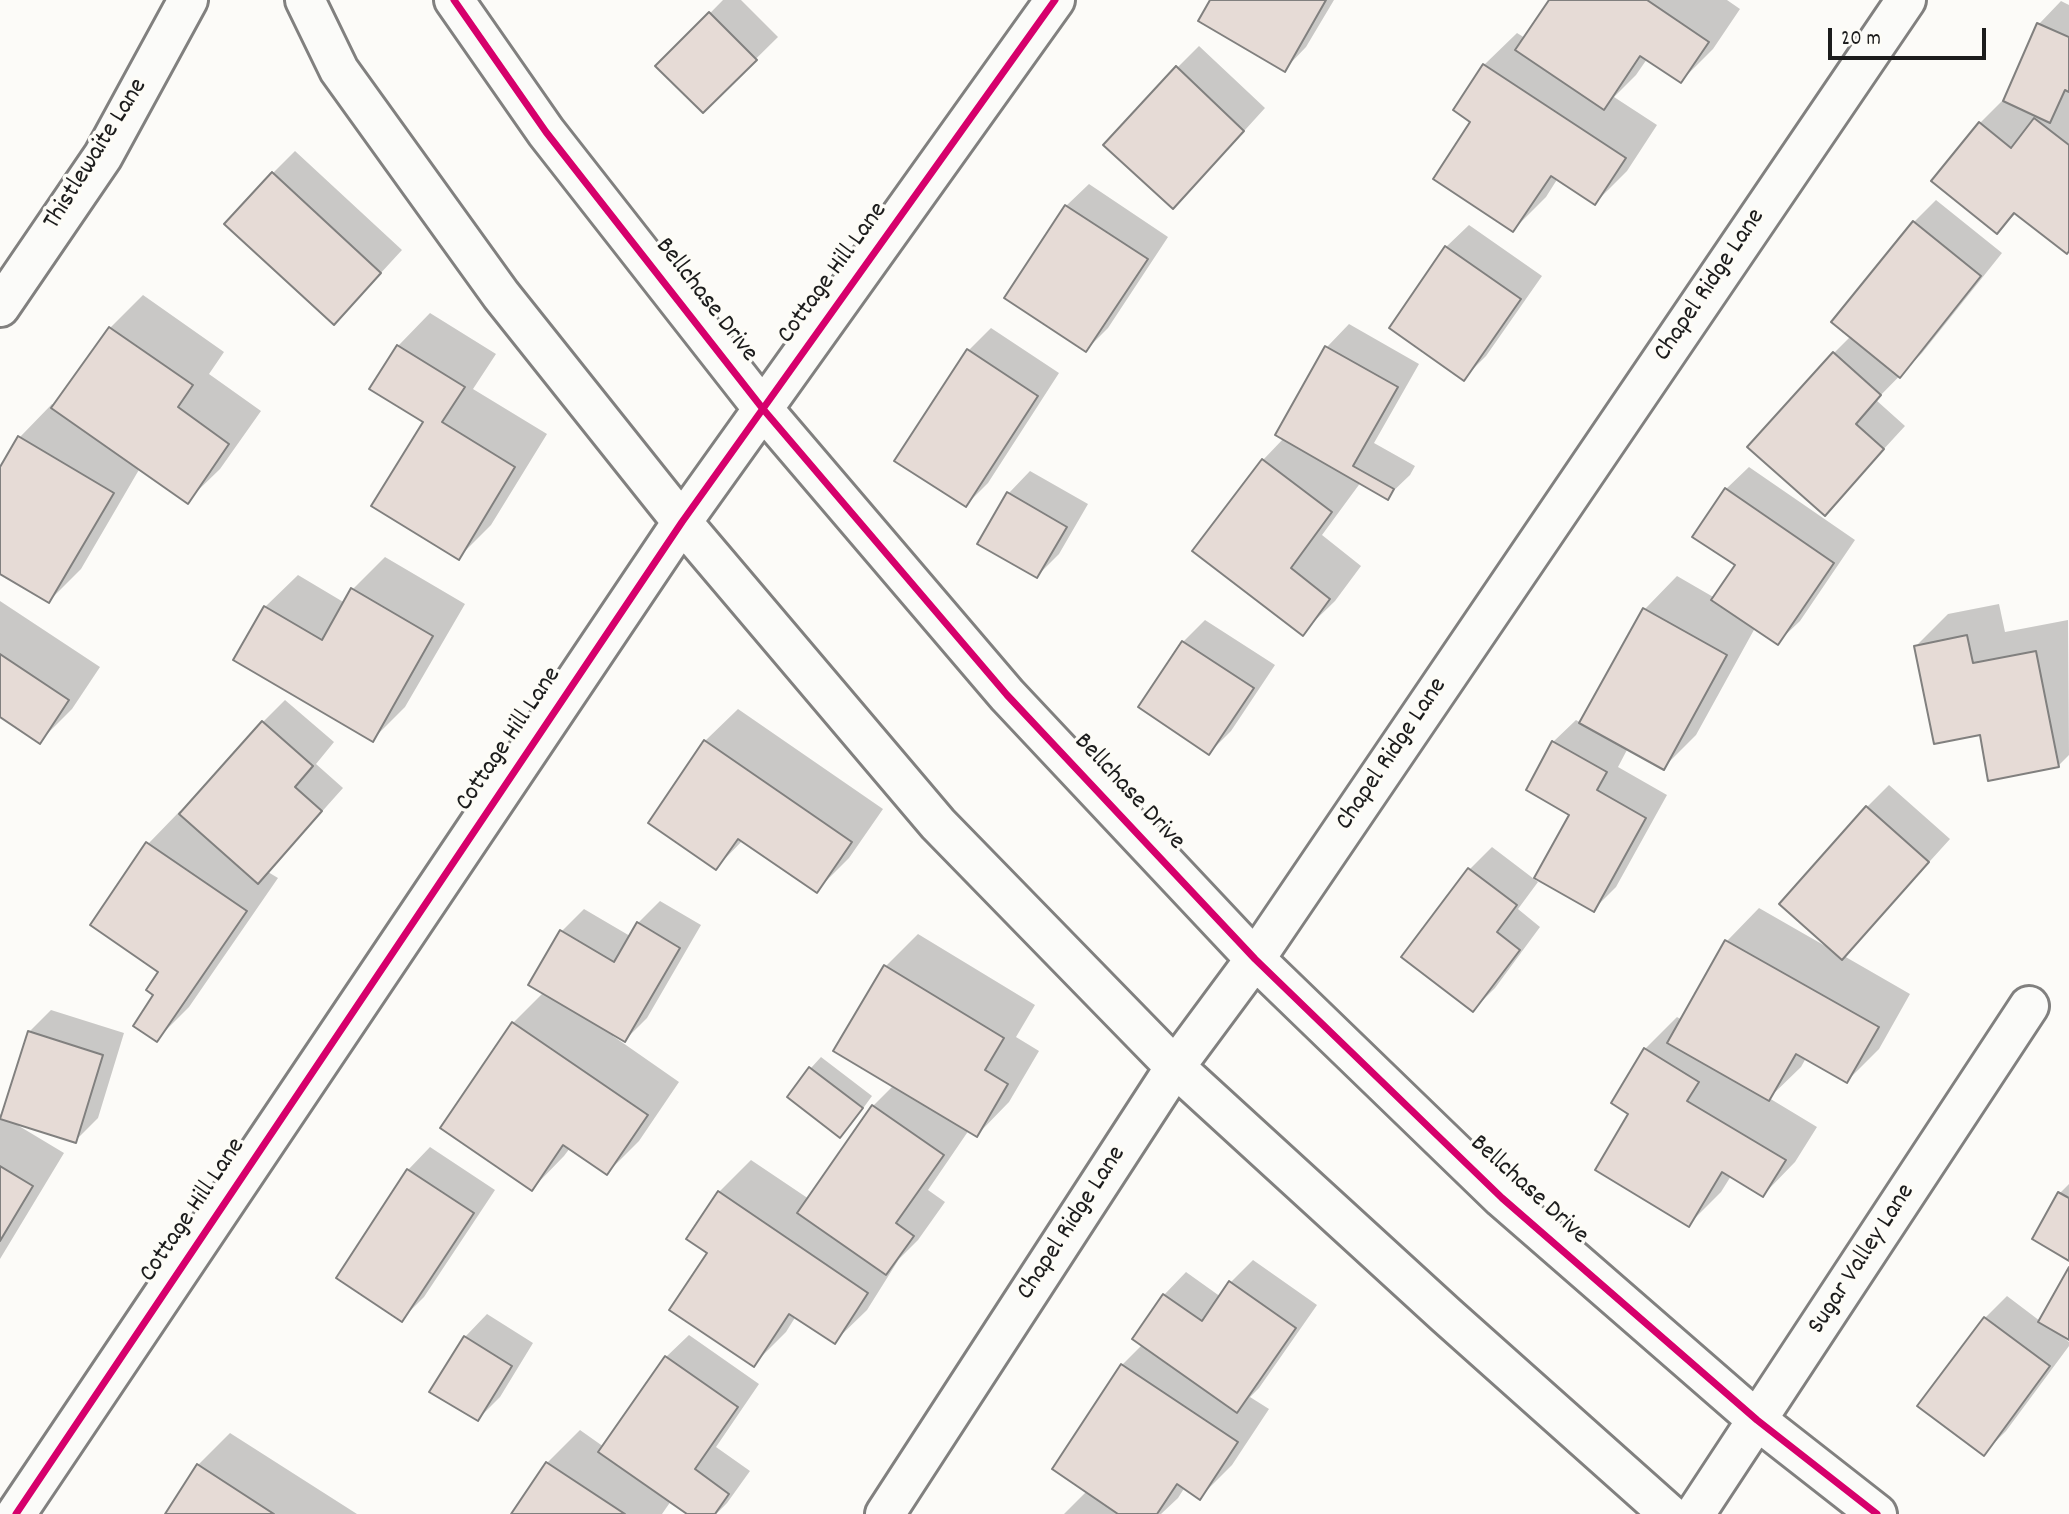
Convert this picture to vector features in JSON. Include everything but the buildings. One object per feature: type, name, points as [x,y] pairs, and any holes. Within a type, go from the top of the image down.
[{"type":"street","name":"Thistlewaite Lane","points":[[0,307],[103,156],[188,0]]},
{"type":"street","points":[[305,0],[339,70],[501,295],[682,522],[938,824],[1175,1067],[1669,1514]]},
{"type":"street","name":"Bellchase Drive","points":[[454,0],[546,132],[763,409],[1007,695],[1255,959],[1502,1198],[1757,1420],[1877,1514]]},
{"type":"street","name":"Cottage Hill Lane","points":[[16,1514],[682,522],[1055,0]]},
{"type":"street","name":"Chapel Ridge Lane","points":[[885,1514],[1175,1067],[1255,959],[1906,0]]},
{"type":"street","name":"Sugar Valley Lane","points":[[1695,1514],[2029,1006]]},
{"type":"cycle path","points":[[454,0],[546,132],[763,409],[1007,695],[1255,959],[1502,1198],[1757,1420],[1877,1514]]},
{"type":"cycle path","points":[[16,1514],[682,522],[1055,0]]}]
